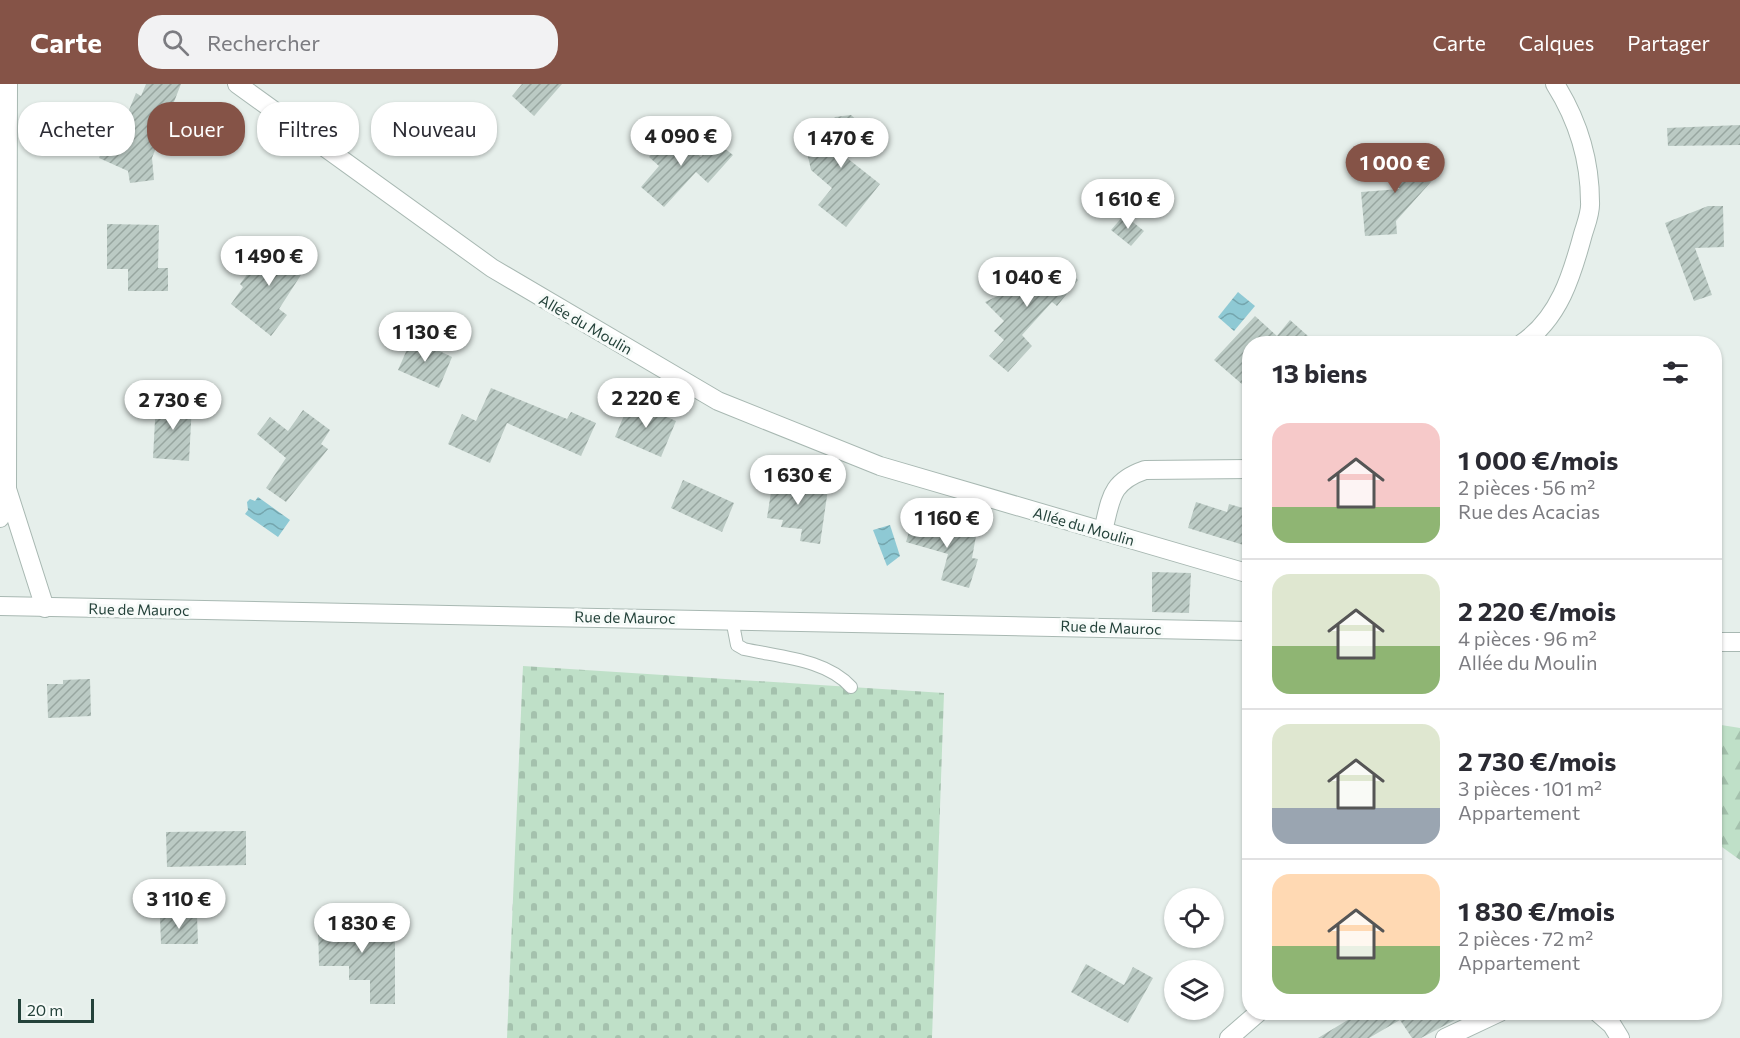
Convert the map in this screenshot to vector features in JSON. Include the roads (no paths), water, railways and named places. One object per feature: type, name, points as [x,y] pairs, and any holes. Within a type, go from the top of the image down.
[{"type":"street","points":[[0,518],[8,489],[8,84]]},
{"type":"street","name":"Allée du Moulin","points":[[237,84],[492,268],[718,401],[880,466],[1242,572]]},
{"type":"street","points":[[1533,336],[1557,306],[1572,272],[1591,206],[1589,172],[1582,141],[1564,98],[1555,84]]},
{"type":"street","points":[[1103,531],[1114,488],[1130,475],[1145,470],[1242,469]]},
{"type":"street","points":[[8,489],[45,608]]},
{"type":"street","name":"Rue de Mauroc","points":[[1,604],[45,608],[732,619],[1242,631]]},
{"type":"street","points":[[1722,642],[1740,642]]},
{"type":"street","points":[[1229,1038],[1250,1020]]},
{"type":"street","points":[[1445,1038],[1483,1020]]},
{"type":"street","points":[[1606,1020],[1620,1038]]},
{"type":"lane","points":[[732,619],[737,645],[744,649],[824,667],[841,676],[851,687]]},
{"type":"water","points":[[1238,292],[1255,306],[1234,331],[1218,317]]},
{"type":"water","points":[[258,497],[290,520],[278,537],[245,514],[248,510],[247,502],[250,499],[255,501]]},
{"type":"water","points":[[890,525],[900,556],[887,566],[873,530]]}]
